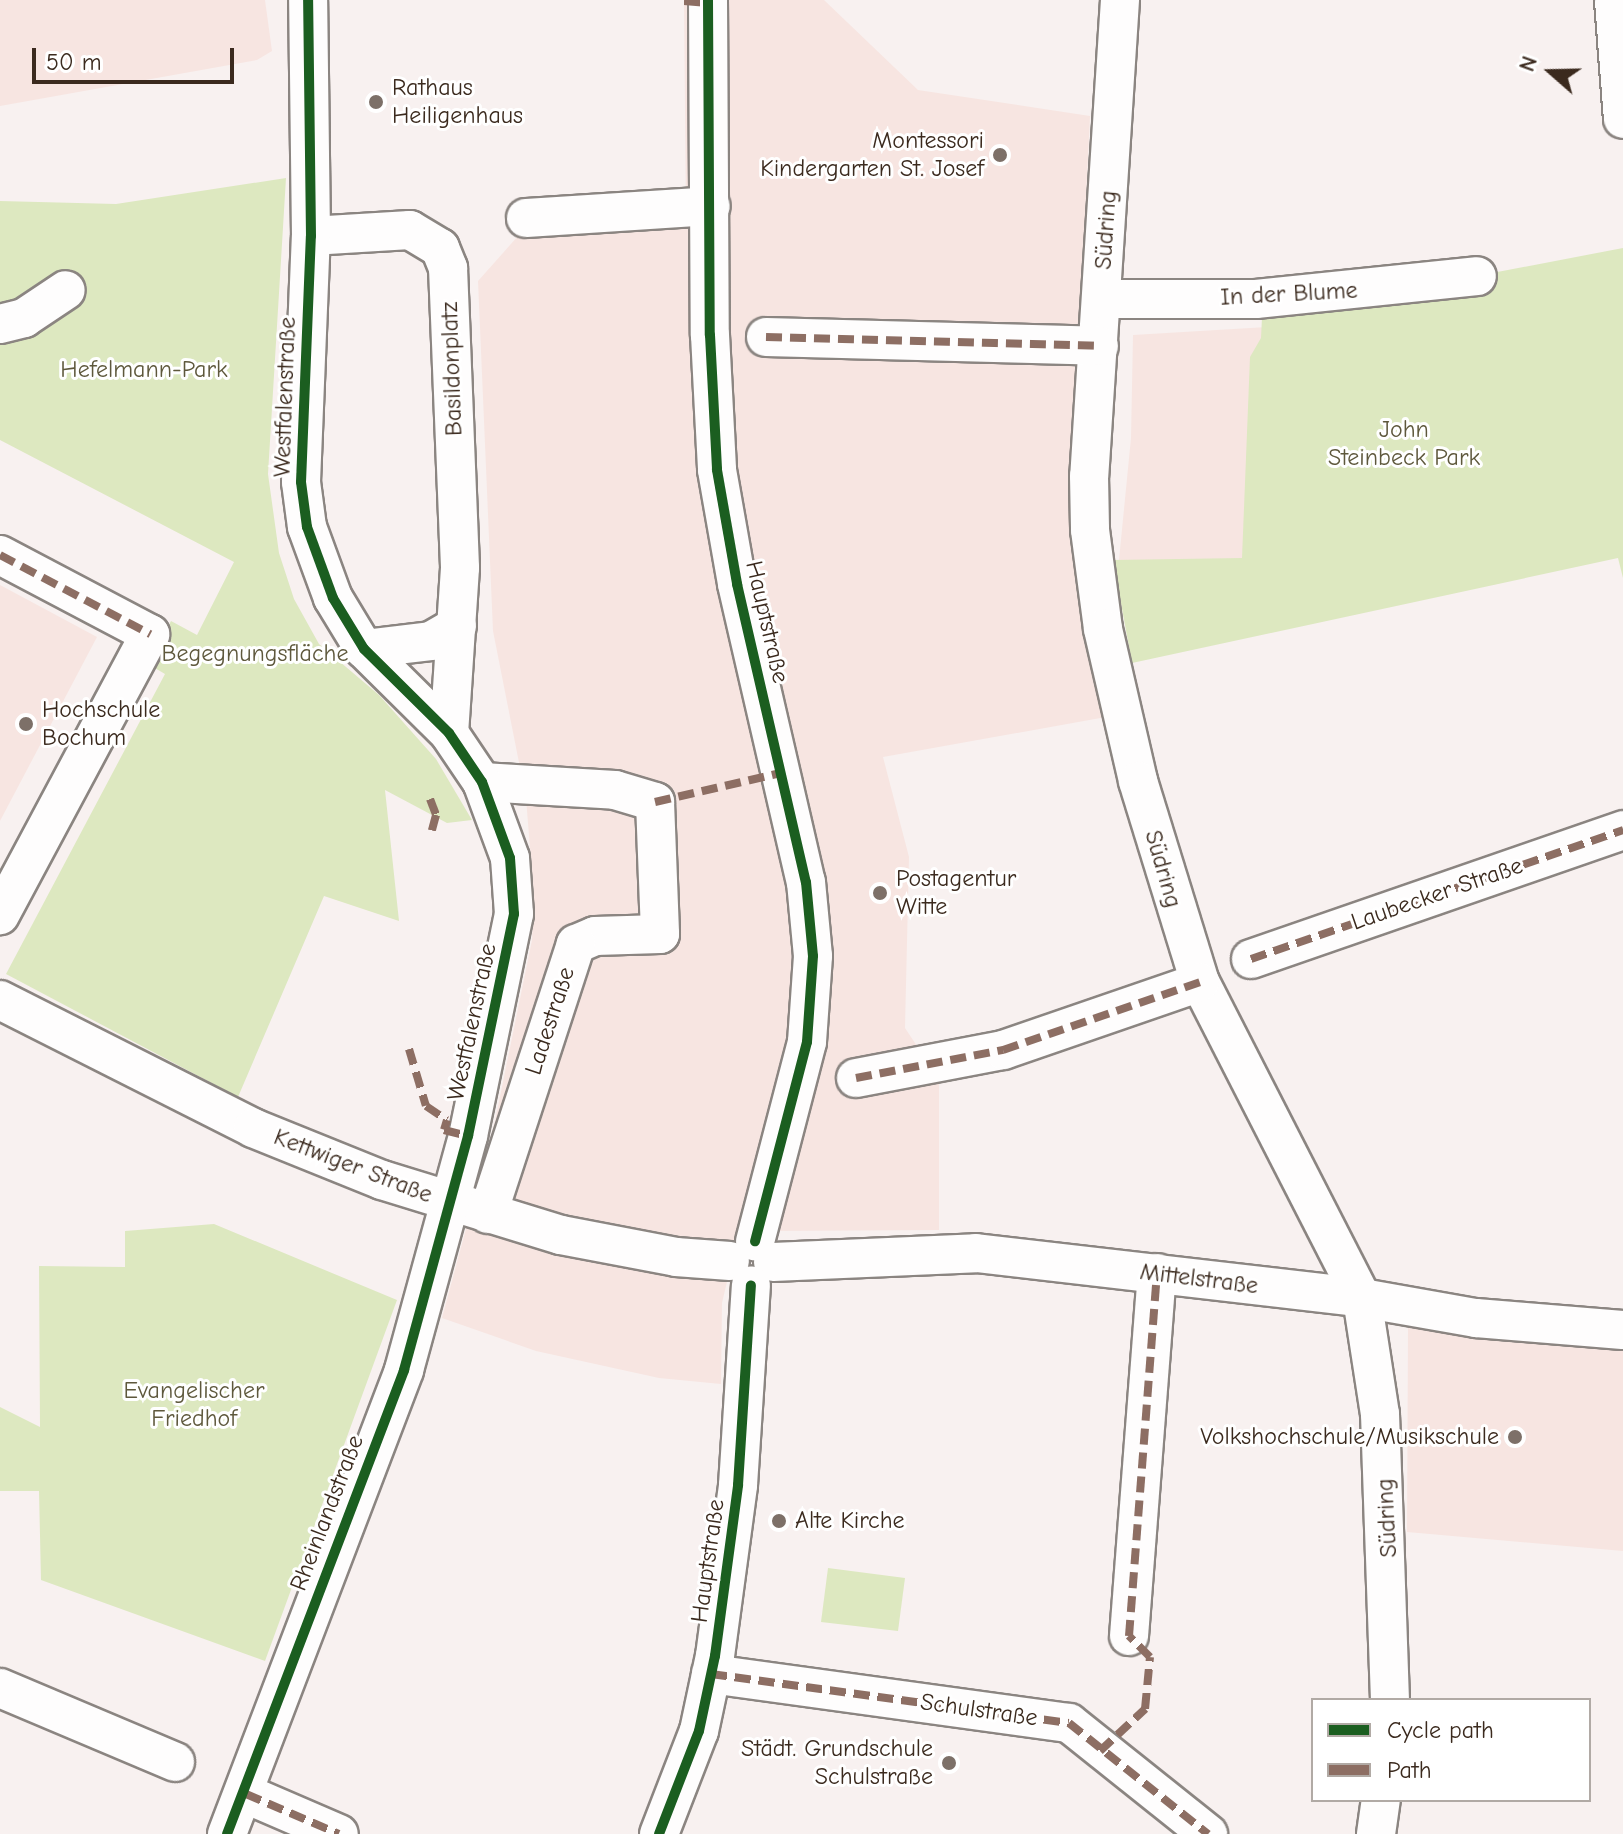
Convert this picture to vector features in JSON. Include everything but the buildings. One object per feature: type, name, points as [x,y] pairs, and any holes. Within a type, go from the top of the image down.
[{"type":"street","name":"Westfalenstraße","points":[[308,0],[311,236],[304,506],[333,598],[364,649],[449,733],[482,782],[510,858],[514,914],[500,999],[450,1202]]},
{"type":"street","name":"Hauptstraße","points":[[659,1834],[699,1731],[711,1674],[738,1485],[752,1262],[807,1042],[813,956],[806,882],[737,584],[717,470],[708,0]]},
{"type":"street","name":"Südring","points":[[1120,0],[1089,515],[1103,629],[1138,781],[1200,982],[1362,1298],[1380,1414],[1392,1641],[1390,1698]]},
{"type":"street","points":[[1614,0],[1623,119]]},
{"type":"street","points":[[526,218],[711,206]]},
{"type":"street","name":"Basildonplatz","points":[[311,236],[410,230],[427,236],[440,248],[448,268],[439,300],[448,568],[457,626],[449,733]]},
{"type":"street","name":"In der Blume","points":[[1101,299],[1256,299],[1477,276]]},
{"type":"street","points":[[0,324],[24,318],[66,290]]},
{"type":"street","points":[[766,337],[1099,346]]},
{"type":"street","points":[[0,555],[150,634],[0,915]]},
{"type":"street","points":[[364,649],[431,641],[457,626]]},
{"type":"street","name":"Ladestraße","points":[[482,782],[615,790],[655,802],[660,934],[595,936],[576,944],[488,1214]]},
{"type":"street","name":"Laubecker Straße","points":[[1251,959],[1623,830]]},
{"type":"street","points":[[856,1078],[1003,1050],[1200,982]]},
{"type":"street","name":"Kettwiger Straße","points":[[0,1000],[253,1128],[450,1202],[617,1248],[752,1262]]},
{"type":"street","name":"Rheinlandstraße","points":[[227,1834],[246,1794],[404,1370],[450,1202]]},
{"type":"street","name":"Mittelstraße","points":[[752,1262],[962,1253],[1362,1298],[1476,1318],[1534,1334],[1623,1330]]},
{"type":"street","points":[[1129,1636],[1157,1273]]},
{"type":"street","name":"Schulstraße","points":[[711,1674],[1069,1723],[1208,1834]]},
{"type":"street","points":[[0,1688],[175,1762]]},
{"type":"street","points":[[246,1794],[339,1834]]},
{"type":"street","points":[[1376,1834],[1381,1802]]},
{"type":"shaded area","points":[[0,0],[265,0],[272,51],[257,60],[0,106]]},
{"type":"shaded area","points":[[684,0],[824,0],[918,90],[1090,116],[1071,503],[1106,717],[883,757],[909,857],[905,1028],[939,1079],[939,1230],[739,1231],[722,1303],[721,1384],[659,1378],[536,1351],[442,1318],[495,1121],[532,940],[534,898],[526,798],[493,631],[478,281],[519,235],[686,224]]},
{"type":"shaded area","points":[[1267,327],[1247,569],[1118,570],[1131,438],[1133,335]]},
{"type":"shaded area","name":"Hochschule Bochum","points":[[0,585],[97,637],[0,821]]},
{"type":"shaded area","name":"Volkshochschule/Musikschule","points":[[1408,1328],[1623,1342],[1623,1551],[1407,1532]]},
{"type":"green space","points":[[286,178],[268,474],[279,553],[294,599],[319,644],[379,695],[436,759],[472,820],[447,823],[385,790],[399,921],[324,896],[238,1097],[6,974],[165,674],[148,664],[171,621],[197,635],[234,562],[0,440],[0,201],[116,204]]},
{"type":"green space","name":"John Steinbeck Park","points":[[1623,248],[1623,578],[1618,558],[1132,663],[1113,560],[1242,558],[1250,357],[1261,338],[1262,317]]},
{"type":"green space","name":"Evangelischer Friedhof","points":[[214,1224],[397,1300],[265,1661],[41,1580],[39,1491],[0,1491],[0,1407],[40,1427],[39,1266],[125,1267],[125,1231]]},
{"type":"green space","points":[[828,1568],[905,1578],[898,1631],[821,1622]]},
{"type":"marked path","points":[[684,1],[708,3]]},
{"type":"marked path","points":[[766,337],[1099,346]]},
{"type":"marked path","points":[[0,555],[150,634]]},
{"type":"marked path","points":[[655,802],[781,773]]},
{"type":"marked path","points":[[430,799],[436,815],[432,830]]},
{"type":"marked path","points":[[1251,959],[1623,830]]},
{"type":"marked path","points":[[856,1078],[1003,1050],[1200,982]]},
{"type":"marked path","points":[[409,1049],[426,1106],[447,1120],[444,1130],[468,1136]]},
{"type":"marked path","points":[[1100,1751],[1145,1709],[1150,1657],[1129,1636],[1157,1273]]},
{"type":"marked path","points":[[711,1674],[1069,1723],[1208,1834]]},
{"type":"marked path","points":[[246,1794],[339,1834]]},
{"type":"cycle path","points":[[227,1834],[404,1370],[468,1136],[514,914],[510,858],[482,782],[449,733],[364,649],[333,598],[307,527],[301,482],[311,236],[308,0]]},
{"type":"cycle path","points":[[708,0],[710,335],[717,470],[737,584],[806,882],[813,956],[807,1042],[755,1241]]},
{"type":"cycle path","points":[[659,1834],[699,1731],[715,1656],[738,1485],[751,1285]]},
{"type":"place","name":"Rathaus Heiligenhaus","points":[[376,102]]},
{"type":"place","name":"Montessori Kindergarten St. Josef","points":[[1000,155]]},
{"type":"place","name":"Hochschule Bochum","points":[[26,724]]},
{"type":"place","name":"Postagentur Witte","points":[[880,893]]},
{"type":"place","name":"Volkshochschule/Musikschule","points":[[1515,1437]]},
{"type":"place","name":"Alte Kirche","points":[[779,1521]]},
{"type":"place","name":"Städt. Grundschule Schulstraße","points":[[949,1763]]},
{"type":"park label","name":"Hefelmann-Park","points":[[144,370]]},
{"type":"park label","name":"Begegnungsfläche","points":[[255,654]]}]
